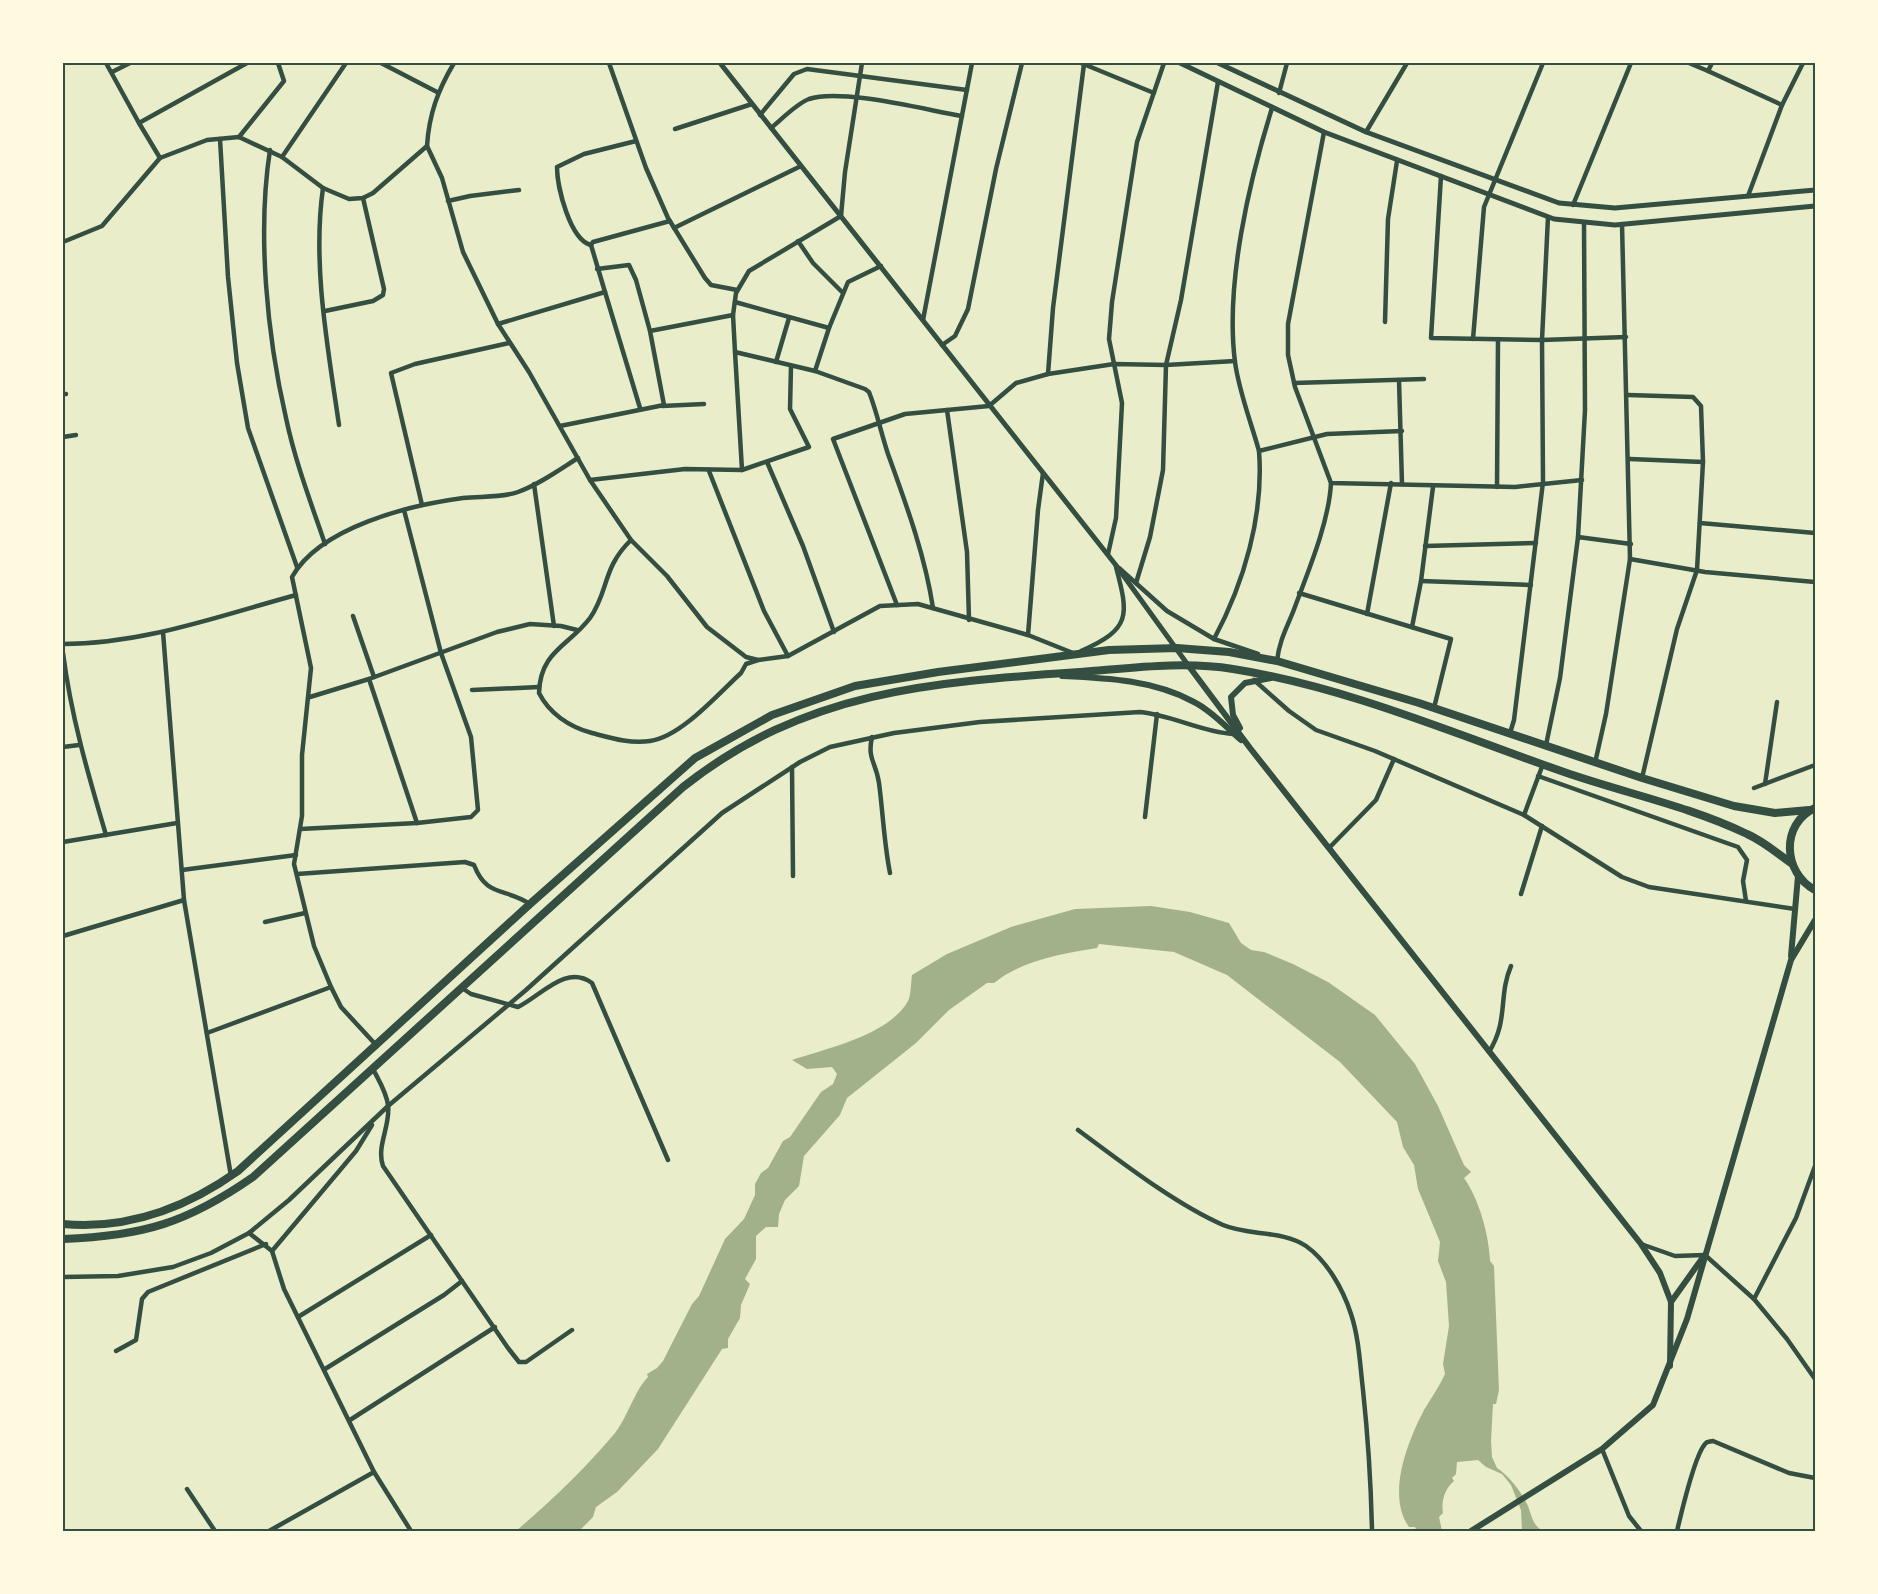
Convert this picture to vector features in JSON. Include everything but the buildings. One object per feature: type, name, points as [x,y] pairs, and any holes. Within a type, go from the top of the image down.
[{"type":"highway","points":[[63,1224],[94,1225],[147,1218],[195,1199],[231,1176],[377,1046],[530,904],[695,758],[772,715],[855,686],[1074,654],[1177,648],[1229,652],[1277,661],[1434,708],[1642,778],[1750,810],[1776,813],[1812,809]]},
{"type":"highway","points":[[63,1239],[133,1234],[178,1221],[224,1198],[253,1178],[683,787],[709,766],[754,740],[831,707],[874,694],[1032,675],[1188,665],[1275,677],[1346,695],[1748,834],[1791,863]]},
{"type":"highway","points":[[1812,809],[1798,821],[1789,848],[1791,863],[1798,876],[1815,890]]},
{"type":"main road","points":[[1188,665],[1250,748],[1641,1244],[1660,1273],[1671,1302],[1670,1366]]},
{"type":"main road","points":[[1032,675],[1114,679],[1148,685],[1196,702],[1250,748]]},
{"type":"main road","points":[[1250,748],[1230,706],[1231,697],[1238,688],[1254,680],[1275,677]]},
{"type":"main road","points":[[1471,1531],[1602,1449],[1653,1405],[1670,1366],[1705,1255],[1791,960],[1798,876]]},
{"type":"main road","points":[[1791,960],[1815,920]]},
{"type":"main road","points":[[1671,1302],[1705,1255]]},
{"type":"street","points":[[106,63],[160,158]]},
{"type":"street","points":[[112,72],[130,63]]},
{"type":"street","points":[[139,123],[247,63]]},
{"type":"street","points":[[239,137],[284,81],[278,63]]},
{"type":"street","points":[[282,157],[346,63]]},
{"type":"street","points":[[381,63],[437,92]]},
{"type":"street","points":[[454,63],[437,92],[429,122],[427,146],[442,178],[463,252],[498,324],[590,480],[631,540],[667,576],[707,627],[746,657],[758,660]]},
{"type":"street","points":[[609,63],[636,141],[670,221],[711,285],[737,290]]},
{"type":"street","points":[[720,63],[1108,554],[1188,665]]},
{"type":"street","points":[[841,216],[862,63]]},
{"type":"street","points":[[923,320],[972,63]]},
{"type":"street","points":[[942,345],[955,336],[968,309],[996,169],[1022,63]]},
{"type":"street","points":[[1108,554],[1116,518],[1122,403],[1109,339],[1112,302],[1137,142],[1164,63]]},
{"type":"street","points":[[1180,63],[1324,132],[1548,217],[1584,224],[1622,224],[1815,206]]},
{"type":"street","points":[[1218,63],[1366,132],[1558,203],[1615,208],[1815,190]]},
{"type":"street","points":[[1279,93],[1287,63]]},
{"type":"street","points":[[1366,132],[1407,63]]},
{"type":"street","points":[[1473,339],[1484,207],[1543,63]]},
{"type":"street","points":[[1572,205],[1631,63]]},
{"type":"street","points":[[1689,63],[1782,105]]},
{"type":"street","points":[[1708,71],[1712,63]]},
{"type":"street","points":[[1748,196],[1782,105],[1803,63]]},
{"type":"street","points":[[1047,374],[1083,64],[1154,93]]},
{"type":"street","points":[[760,115],[794,74],[807,69],[861,74],[967,90]]},
{"type":"street","points":[[1136,583],[1150,537],[1163,471],[1166,365],[1181,300],[1218,82]]},
{"type":"street","points":[[771,128],[806,100],[818,97],[857,98],[962,116]]},
{"type":"street","points":[[675,129],[752,104]]},
{"type":"street","points":[[1214,639],[1225,618],[1252,539],[1259,508],[1261,478],[1259,451],[1235,361],[1235,276],[1257,160],[1272,108]]},
{"type":"street","points":[[1115,564],[1167,611],[1214,639],[1277,661],[1280,639],[1299,593],[1327,506],[1331,483],[1294,383],[1288,355],[1288,324],[1324,132]]},
{"type":"street","points":[[63,242],[102,226],[160,158],[207,140],[239,137],[270,150],[323,188],[349,199],[363,198],[402,170],[427,146]]},
{"type":"street","points":[[220,139],[228,277],[237,363],[246,417],[259,463],[297,567]]},
{"type":"street","points":[[591,245],[584,243],[575,234],[557,181],[557,167],[584,154],[636,141]]},
{"type":"street","points":[[270,150],[265,240],[268,305],[286,418],[325,544]]},
{"type":"street","points":[[1385,322],[1388,219],[1397,161]]},
{"type":"street","points":[[674,228],[801,166]]},
{"type":"street","points":[[1442,176],[1431,338],[1542,340],[1626,337]]},
{"type":"street","points":[[323,188],[320,210],[325,311],[339,425]]},
{"type":"street","points":[[448,201],[519,190]]},
{"type":"street","points":[[325,311],[373,301],[383,295],[384,289],[363,198]]},
{"type":"street","points":[[742,470],[733,315],[737,290],[748,271],[841,216]]},
{"type":"street","points":[[1510,734],[1543,482],[1542,340],[1548,217]]},
{"type":"street","points":[[591,245],[593,242],[670,221]]},
{"type":"street","points":[[1545,746],[1560,678],[1578,537],[1585,410],[1584,224]]},
{"type":"street","points":[[1595,762],[1606,714],[1631,544],[1622,224]]},
{"type":"street","points":[[798,241],[813,263],[842,292]]},
{"type":"street","points":[[591,245],[640,408]]},
{"type":"street","points":[[597,269],[629,265],[636,280],[650,331],[665,403],[662,406]]},
{"type":"street","points":[[815,372],[842,292],[848,282],[881,266]]},
{"type":"street","points":[[498,324],[605,292]]},
{"type":"street","points":[[735,302],[829,328]]},
{"type":"street","points":[[650,331],[733,315]]},
{"type":"street","points":[[776,362],[789,318]]},
{"type":"street","points":[[1497,488],[1498,339]]},
{"type":"street","points":[[422,505],[391,373],[415,364],[510,343]]},
{"type":"street","points":[[735,352],[815,372],[869,392],[920,550],[933,608]]},
{"type":"street","points":[[897,605],[833,439],[905,414],[989,406],[1016,384],[1047,374],[1114,364],[1166,365],[1235,361]]},
{"type":"street","points":[[590,480],[685,469],[742,470],[809,447],[790,409],[791,366]]},
{"type":"street","points":[[1294,383],[1424,379]]},
{"type":"street","points":[[1399,380],[1402,484]]},
{"type":"street","points":[[1628,395],[1693,397],[1701,406],[1703,462],[1697,570],[1677,629],[1642,778]]},
{"type":"street","points":[[560,426],[640,408],[704,404]]},
{"type":"street","points":[[946,410],[967,552],[969,620]]},
{"type":"street","points":[[1259,451],[1327,434],[1402,431]]},
{"type":"street","points":[[63,437],[76,435]]},
{"type":"street","points":[[377,1046],[341,1007],[331,987],[314,946],[297,874],[302,755],[310,696],[311,668],[292,577],[297,567],[325,544],[390,513],[422,505],[516,493],[578,458]]},
{"type":"street","points":[[1630,459],[1703,462]]},
{"type":"street","points":[[767,462],[803,546],[834,632]]},
{"type":"street","points":[[709,471],[764,611],[788,656]]},
{"type":"street","points":[[1028,635],[1038,510],[1044,473]]},
{"type":"street","points":[[1331,483],[1391,483],[1432,487],[1497,488],[1582,480]]},
{"type":"street","points":[[1367,614],[1391,483]]},
{"type":"street","points":[[534,484],[554,626]]},
{"type":"street","points":[[1412,627],[1421,581],[1432,487]]},
{"type":"street","points":[[300,829],[417,824],[471,817],[478,810],[471,738],[441,653],[404,510]]},
{"type":"street","points":[[1700,524],[1815,533]]},
{"type":"street","points":[[1578,537],[1631,544]]},
{"type":"street","points":[[631,540],[616,555],[594,611],[578,630],[553,651],[540,675],[539,687],[543,701],[558,718],[585,731],[624,741],[652,741],[683,725],[741,673],[746,664],[788,656],[880,606],[918,604],[1028,635],[1074,654],[1107,639],[1123,621],[1125,599],[1115,564]]},
{"type":"street","points":[[1425,546],[1536,543]]},
{"type":"street","points":[[1630,559],[1697,570],[1815,582]]},
{"type":"street","points":[[1421,581],[1531,585]]},
{"type":"street","points":[[1299,593],[1451,639],[1434,708]]},
{"type":"street","points":[[63,644],[101,644],[163,632],[296,595]]},
{"type":"street","points":[[353,616],[417,824]]},
{"type":"street","points":[[310,696],[371,678],[530,624],[578,630]]},
{"type":"street","points":[[163,632],[184,900],[231,1176]]},
{"type":"street","points":[[63,653],[69,700],[79,745],[106,835]]},
{"type":"street","points":[[1254,680],[1288,711],[1316,730],[1394,759],[1524,815],[1622,877],[1648,887],[1795,909]]},
{"type":"street","points":[[472,690],[539,687]]},
{"type":"street","points":[[1765,783],[1777,702]]},
{"type":"street","points":[[63,1277],[118,1276],[173,1267],[212,1252],[249,1233],[289,1200],[388,1106],[509,1005],[722,813],[792,767],[830,747],[872,737],[980,722],[1103,714],[1157,714],[1214,732],[1234,734]]},
{"type":"street","points":[[1145,817],[1157,714]]},
{"type":"street","points":[[872,737],[868,752],[879,780],[884,841],[890,873]]},
{"type":"street","points":[[63,747],[79,745]]},
{"type":"street","points":[[1329,848],[1376,800],[1394,759]]},
{"type":"street","points":[[1524,815],[1543,764]]},
{"type":"street","points":[[1754,788],[1815,765]]},
{"type":"street","points":[[792,767],[793,876]]},
{"type":"street","points":[[1538,776],[1738,848],[1747,860],[1743,881],[1746,901]]},
{"type":"street","points":[[63,842],[177,823]]},
{"type":"street","points":[[1521,894],[1542,826]]},
{"type":"street","points":[[182,870],[296,855]]},
{"type":"street","points":[[297,874],[465,862],[474,865],[483,884],[492,889],[518,896],[530,904]]},
{"type":"street","points":[[63,936],[184,900]]},
{"type":"street","points":[[265,922],[305,914]]},
{"type":"street","points":[[1489,1052],[1499,1036],[1504,1017],[1506,978],[1511,966]]},
{"type":"street","points":[[462,988],[471,994],[518,1007],[572,975],[582,976],[592,983],[668,1160]]},
{"type":"street","points":[[207,1033],[331,987]]},
{"type":"street","points":[[373,1069],[383,1087],[388,1106],[381,1161],[386,1172],[521,1362],[536,1356],[572,1330]]},
{"type":"street","points":[[272,1251],[356,1151],[376,1117]]},
{"type":"street","points":[[1078,1130],[1136,1172],[1221,1224],[1240,1231],[1290,1238],[1306,1247],[1323,1263],[1340,1288],[1351,1314],[1358,1344],[1368,1439],[1372,1531]]},
{"type":"street","points":[[1754,1299],[1796,1218],[1815,1166]]},
{"type":"street","points":[[249,1233],[266,1244],[272,1251],[284,1289],[374,1472],[411,1531]]},
{"type":"street","points":[[298,1317],[431,1235]]},
{"type":"street","points":[[116,1351],[136,1340],[142,1299],[148,1292],[266,1244]]},
{"type":"street","points":[[1641,1244],[1675,1256],[1705,1255],[1754,1299],[1787,1339],[1815,1379]]},
{"type":"street","points":[[325,1369],[444,1295],[462,1281]]},
{"type":"street","points":[[350,1420],[495,1327]]},
{"type":"street","points":[[1677,1531],[1698,1459],[1704,1445],[1708,1442],[1713,1441],[1789,1473],[1815,1478]]},
{"type":"street","points":[[1602,1449],[1629,1516],[1641,1531]]},
{"type":"street","points":[[270,1531],[374,1472]]},
{"type":"street","points":[[187,1489],[214,1531]]},
{"type":"shaded area","points":[[1151,906],[1190,912],[1229,923],[1241,943],[1251,950],[1264,952],[1293,964],[1328,982],[1375,1015],[1415,1064],[1438,1106],[1464,1165],[1471,1172],[1464,1178],[1479,1207],[1490,1261],[1494,1266],[1499,1390],[1496,1404],[1493,1404],[1492,1457],[1497,1468],[1518,1489],[1534,1523],[1543,1531],[1522,1531],[1521,1510],[1511,1485],[1502,1474],[1486,1467],[1478,1460],[1457,1462],[1456,1474],[1452,1478],[1454,1481],[1444,1495],[1443,1513],[1439,1517],[1442,1531],[1417,1531],[1415,1527],[1409,1527],[1402,1514],[1399,1484],[1406,1452],[1424,1410],[1445,1374],[1443,1364],[1449,1326],[1446,1282],[1438,1261],[1440,1242],[1418,1189],[1414,1165],[1403,1147],[1397,1122],[1340,1062],[1227,975],[1174,952],[1099,944],[1097,948],[1030,963],[994,983],[987,983],[949,1010],[916,1043],[847,1098],[840,1115],[804,1156],[799,1186],[785,1200],[779,1214],[778,1227],[766,1227],[756,1236],[756,1259],[745,1279],[750,1284],[741,1305],[740,1318],[728,1339],[728,1348],[722,1349],[658,1449],[617,1492],[596,1507],[593,1517],[579,1531],[516,1531],[567,1484],[615,1433],[648,1377],[647,1374],[663,1361],[692,1304],[699,1296],[725,1239],[744,1219],[755,1195],[755,1184],[761,1173],[768,1168],[783,1141],[790,1137],[821,1092],[833,1084],[837,1074],[832,1067],[807,1069],[792,1060],[856,1039],[887,1023],[908,1001],[912,975],[947,954],[1011,927],[1075,909]]}]
